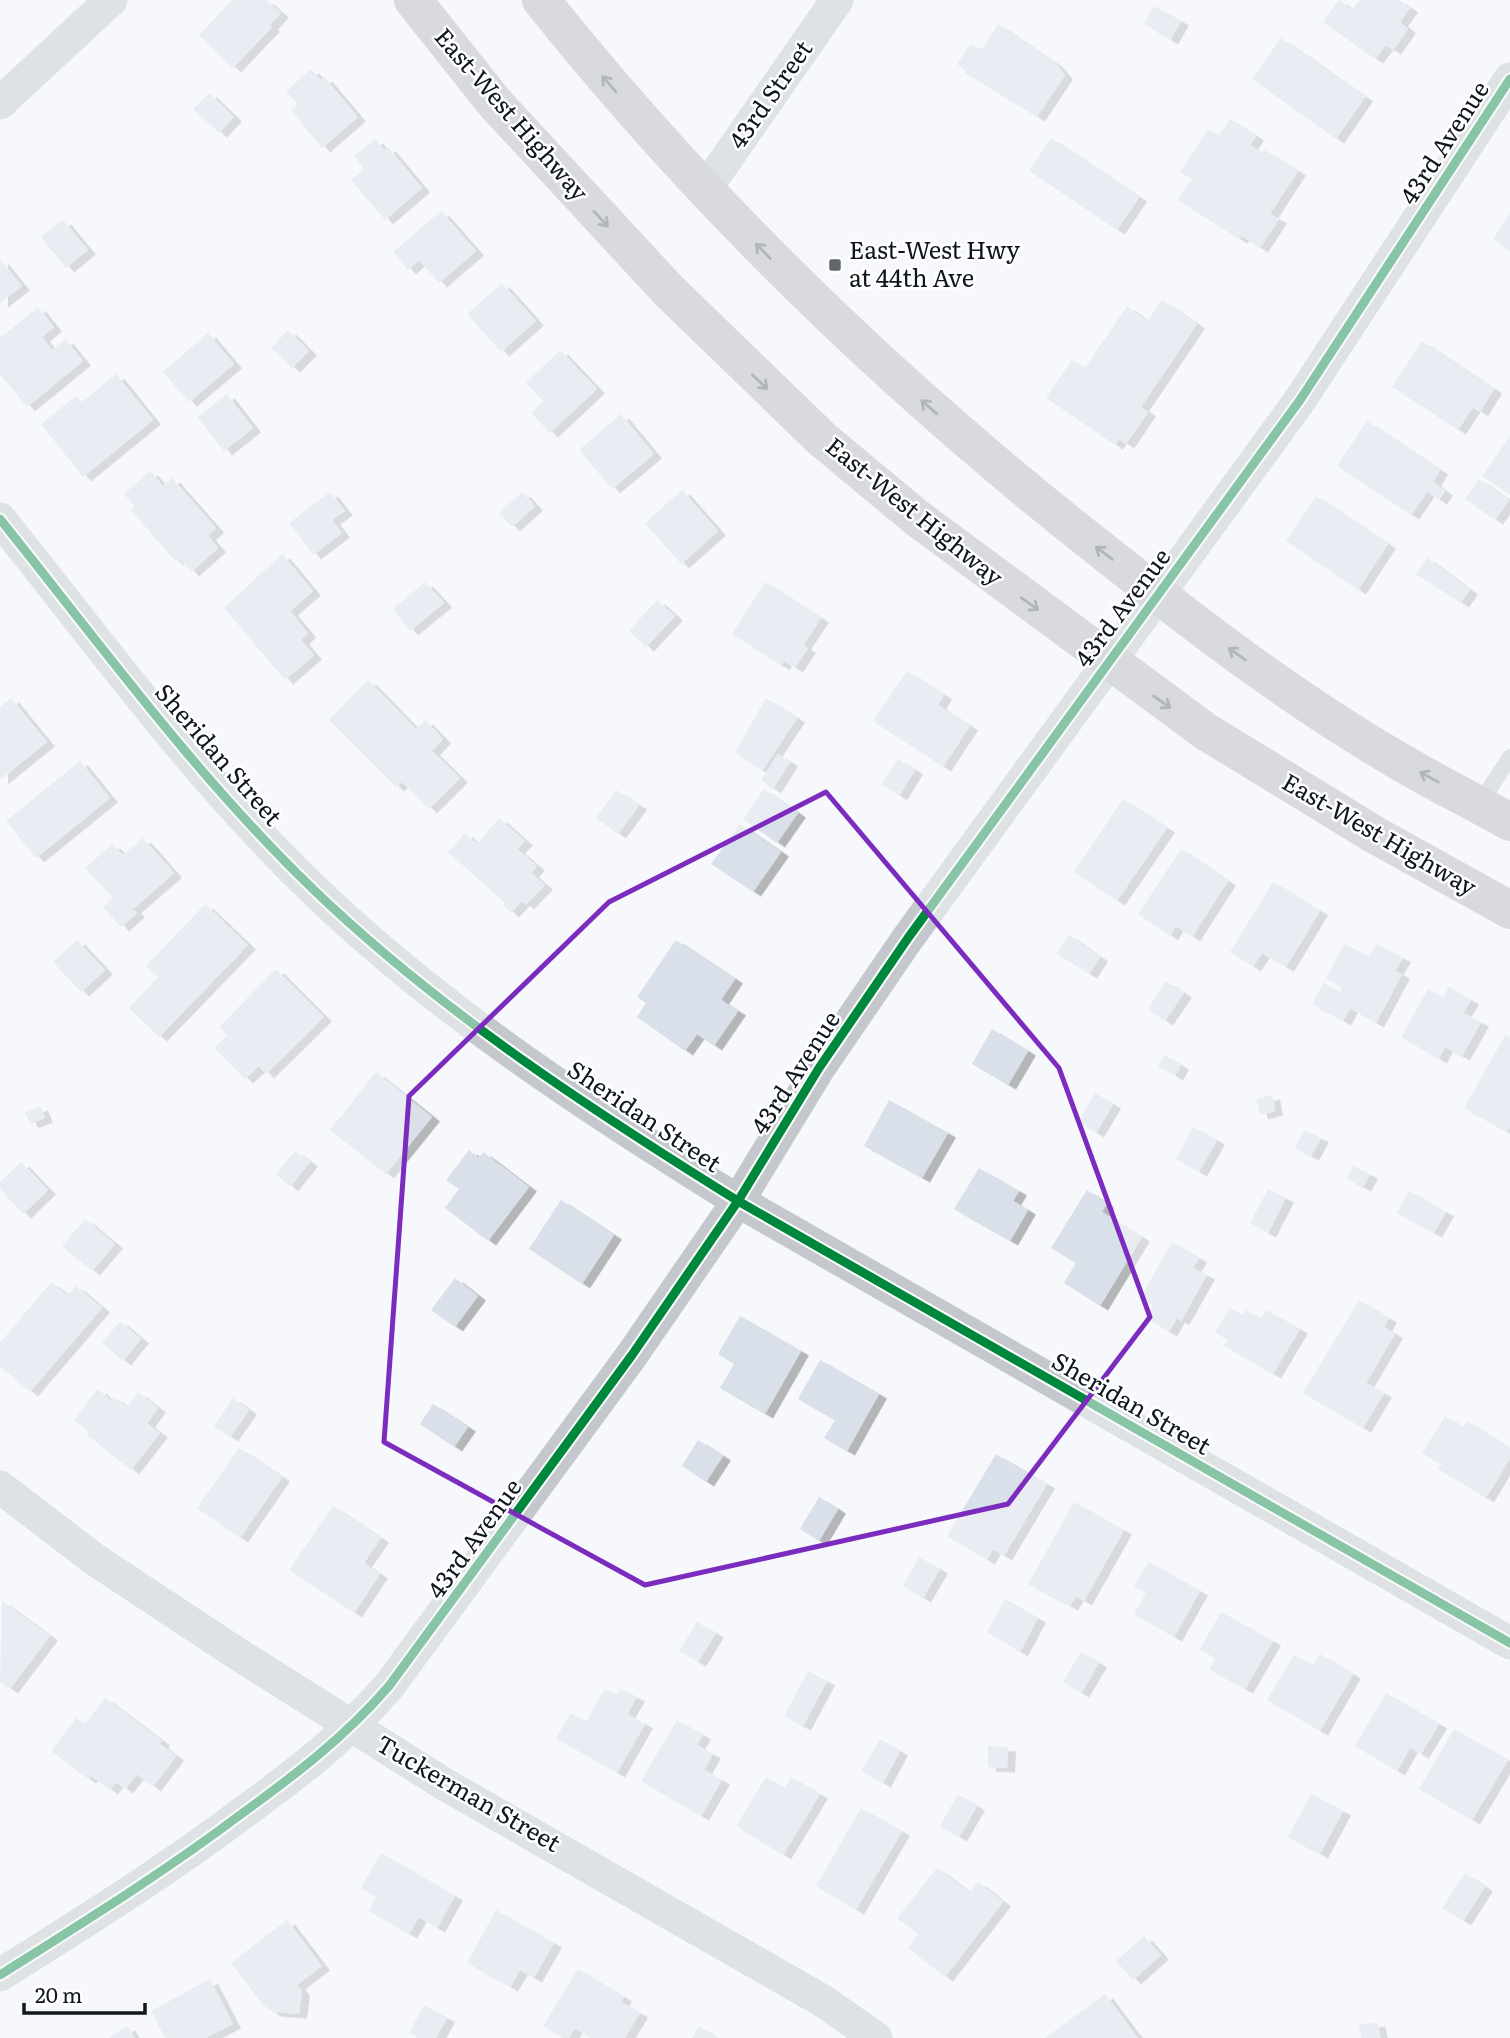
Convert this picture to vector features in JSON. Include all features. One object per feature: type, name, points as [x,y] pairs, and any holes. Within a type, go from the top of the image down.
[{"type":"main road","name":"East-West Highway","points":[[413,0],[494,102],[668,290],[822,439],[917,518],[1161,702],[1375,835],[1510,910]]},
{"type":"main road","points":[[541,0],[591,64],[704,191],[889,373],[1047,508],[1157,595],[1302,700],[1391,757],[1495,813]]},
{"type":"street","points":[[0,103],[111,0]]},
{"type":"street","name":"43rd Street","points":[[704,191],[837,0]]},
{"type":"street","name":"43rd Avenue","points":[[0,1975],[166,1870],[278,1788],[354,1727],[440,1619],[632,1355],[738,1201],[819,1068],[900,949],[1107,661],[1300,400],[1510,79]]},
{"type":"street","name":"Sheridan Street","points":[[0,519],[190,755],[252,827],[315,891],[388,957],[463,1016],[640,1139],[738,1201],[1510,1643]]},
{"type":"street","name":"Tuckerman Street","points":[[0,1487],[94,1559],[444,1784],[823,2001],[876,2038]]},
{"type":"lane","points":[[1495,813],[1510,757]]},
{"type":"highlighted area","points":[[826,792],[1059,1068],[1150,1317],[1008,1504],[645,1585],[384,1442],[409,1096],[609,902]]},
{"type":"building","points":[[232,0],[266,0],[281,13],[270,25],[272,27],[233,68],[199,35]]},
{"type":"building","points":[[1339,0],[1352,10],[1360,0],[1399,0],[1410,8],[1400,22],[1408,29],[1393,50],[1386,45],[1375,59],[1323,22]]},
{"type":"building","points":[[1154,6],[1181,21],[1170,40],[1144,24]]},
{"type":"building","points":[[998,24],[1055,63],[1065,75],[1037,117],[965,73],[957,64],[971,43],[981,51]]},
{"type":"building","points":[[1281,38],[1365,97],[1336,139],[1252,79]]},
{"type":"building","points":[[311,69],[321,80],[324,77],[358,117],[322,148],[291,110],[298,104],[286,91]]},
{"type":"building","points":[[209,93],[234,117],[219,133],[193,109]]},
{"type":"building","points":[[1230,119],[1256,136],[1250,145],[1263,153],[1265,150],[1298,171],[1270,214],[1279,219],[1260,248],[1242,236],[1239,239],[1178,200],[1192,179],[1180,172],[1208,129],[1219,136]]},
{"type":"building","points":[[1051,138],[1139,197],[1117,230],[1029,171]]},
{"type":"building","points":[[375,139],[384,150],[388,147],[422,188],[385,220],[351,180],[364,169],[354,156]]},
{"type":"building","points":[[441,211],[476,251],[439,283],[419,260],[408,270],[393,252]]},
{"type":"building","points":[[1510,214],[1510,251],[1493,239]]},
{"type":"building","points":[[63,220],[88,250],[66,268],[41,237]]},
{"type":"building","points":[[0,259],[22,286],[0,303]]},
{"type":"building","points":[[502,283],[536,321],[501,352],[467,314]]},
{"type":"building","points":[[1162,300],[1197,324],[1141,407],[1148,412],[1126,444],[1119,439],[1115,445],[1046,398],[1072,360],[1085,368],[1127,306],[1147,321]]},
{"type":"building","points":[[38,307],[54,327],[42,337],[52,350],[65,339],[83,361],[27,407],[0,374],[0,338]]},
{"type":"building","points":[[288,330],[309,351],[292,368],[271,348]]},
{"type":"building","points":[[208,333],[234,364],[189,402],[163,372]]},
{"type":"building","points":[[1422,341],[1494,389],[1480,412],[1473,407],[1458,430],[1392,387]]},
{"type":"building","points":[[560,350],[597,389],[550,433],[531,413],[543,401],[526,383]]},
{"type":"building","points":[[116,374],[153,420],[83,477],[41,424],[76,396],[82,402]]},
{"type":"building","points":[[227,394],[253,428],[224,451],[197,417]]},
{"type":"building","points":[[621,414],[654,454],[612,489],[579,450]]},
{"type":"building","points":[[1367,421],[1440,470],[1433,482],[1445,491],[1439,500],[1427,492],[1411,515],[1337,466]]},
{"type":"building","points":[[1510,436],[1510,495],[1482,476]]},
{"type":"building","points":[[150,471],[163,486],[172,478],[216,528],[208,536],[218,548],[191,572],[179,558],[175,561],[131,510],[135,507],[124,494]]},
{"type":"building","points":[[1479,479],[1509,500],[1495,520],[1465,499]]},
{"type":"building","points":[[682,490],[718,531],[681,564],[645,523]]},
{"type":"building","points":[[330,492],[345,511],[332,520],[342,533],[313,555],[289,523]]},
{"type":"building","points":[[522,492],[535,506],[512,527],[499,513]]},
{"type":"building","points":[[1316,496],[1388,544],[1358,590],[1286,541]]},
{"type":"building","points":[[282,554],[313,591],[290,611],[308,633],[301,640],[314,655],[285,680],[224,608]]},
{"type":"building","points":[[1427,558],[1470,590],[1461,603],[1416,574]]},
{"type":"building","points":[[425,582],[444,603],[410,631],[393,609]]},
{"type":"building","points":[[765,582],[821,618],[803,645],[808,648],[795,668],[784,661],[782,666],[732,634]]},
{"type":"building","points":[[657,600],[675,616],[646,647],[629,631]]},
{"type":"building","points":[[907,671],[944,695],[938,705],[970,726],[943,767],[873,721]]},
{"type":"building","points":[[368,680],[416,729],[425,720],[443,739],[432,751],[460,778],[429,809],[402,782],[396,787],[329,720]]},
{"type":"building","points":[[11,698],[47,742],[0,780],[0,707]]},
{"type":"building","points":[[766,698],[797,718],[762,771],[735,752]]},
{"type":"building","points":[[778,754],[790,762],[773,789],[761,780]]},
{"type":"building","points":[[898,759],[915,770],[899,796],[882,784]]},
{"type":"building","points":[[80,761],[110,798],[36,858],[6,821]]},
{"type":"building","points":[[764,789],[798,813],[777,843],[743,819]]},
{"type":"building","points":[[616,790],[639,805],[618,834],[596,818]]},
{"type":"building","points":[[1123,799],[1167,828],[1117,901],[1074,872]]},
{"type":"building","points":[[499,818],[525,841],[517,849],[537,866],[531,873],[545,885],[526,905],[522,901],[511,913],[503,905],[505,903],[448,852],[465,833],[477,844]]},
{"type":"building","points":[[740,824],[781,852],[753,892],[711,864]]},
{"type":"building","points":[[143,838],[174,873],[133,909],[137,913],[121,927],[103,907],[113,898],[85,868],[112,844],[123,855]]},
{"type":"building","points":[[1181,849],[1228,881],[1192,937],[1176,926],[1170,936],[1138,914]]},
{"type":"building","points":[[1273,882],[1320,911],[1286,967],[1262,953],[1253,967],[1230,952]]},
{"type":"building","points":[[205,904],[248,945],[159,1037],[129,1008],[158,977],[146,966]]},
{"type":"building","points":[[1069,935],[1100,957],[1089,974],[1056,953]]},
{"type":"building","points":[[77,940],[105,970],[81,992],[53,962]]},
{"type":"building","points":[[676,940],[735,979],[721,1000],[738,1011],[714,1046],[697,1034],[685,1051],[637,1017],[646,1003],[637,997]]},
{"type":"building","points":[[1344,944],[1369,956],[1377,944],[1403,958],[1395,971],[1402,974],[1376,1023],[1350,1008],[1343,1021],[1312,1004],[1324,983],[1340,992],[1342,987],[1326,978]]},
{"type":"building","points":[[276,969],[324,1017],[266,1074],[259,1066],[245,1079],[214,1048],[227,1035],[219,1027]]},
{"type":"building","points":[[1166,981],[1184,993],[1165,1021],[1148,1009]]},
{"type":"building","points":[[1449,987],[1471,1000],[1463,1013],[1481,1022],[1462,1056],[1445,1047],[1439,1059],[1401,1037],[1428,989],[1443,997]]},
{"type":"building","points":[[992,1029],[1028,1051],[1008,1085],[972,1064]]},
{"type":"building","points":[[1506,1034],[1510,1037],[1510,1127],[1507,1132],[1464,1108]]},
{"type":"building","points":[[1165,1055],[1181,1065],[1175,1076],[1158,1066]]},
{"type":"building","points":[[376,1072],[432,1117],[386,1174],[330,1130]]},
{"type":"building","points":[[1095,1093],[1113,1104],[1096,1133],[1078,1122]]},
{"type":"building","points":[[1272,1095],[1275,1111],[1260,1115],[1256,1099]]},
{"type":"building","points":[[889,1100],[948,1133],[922,1178],[864,1146]]},
{"type":"building","points":[[40,1106],[45,1118],[30,1124],[25,1112]]},
{"type":"building","points":[[1193,1127],[1217,1140],[1199,1172],[1176,1159]]},
{"type":"building","points":[[1304,1130],[1321,1138],[1311,1156],[1295,1148]]},
{"type":"building","points":[[469,1150],[479,1158],[483,1152],[529,1187],[488,1241],[445,1208],[459,1189],[446,1180]]},
{"type":"building","points":[[295,1151],[310,1162],[290,1187],[276,1174]]},
{"type":"building","points":[[21,1162],[48,1190],[23,1214],[0,1189],[0,1182]]},
{"type":"building","points":[[1353,1166],[1370,1174],[1363,1187],[1347,1179]]},
{"type":"building","points":[[979,1168],[1019,1191],[1013,1201],[1028,1210],[1010,1241],[954,1209]]},
{"type":"building","points":[[1268,1189],[1286,1198],[1268,1233],[1250,1223]]},
{"type":"building","points":[[1087,1190],[1107,1203],[1102,1212],[1142,1237],[1100,1306],[1064,1283],[1076,1263],[1051,1248]]},
{"type":"building","points":[[1409,1191],[1446,1212],[1434,1233],[1397,1213]]},
{"type":"building","points":[[561,1200],[614,1235],[582,1284],[529,1249]]},
{"type":"building","points":[[85,1219],[115,1244],[92,1271],[62,1246]]},
{"type":"building","points":[[1172,1242],[1199,1258],[1193,1268],[1207,1275],[1181,1321],[1177,1318],[1169,1332],[1146,1318],[1153,1306],[1140,1298]]},
{"type":"building","points":[[455,1278],[478,1296],[455,1327],[431,1310]]},
{"type":"building","points":[[51,1282],[68,1296],[76,1286],[102,1308],[30,1392],[0,1366],[0,1343]]},
{"type":"building","points":[[1359,1300],[1389,1318],[1384,1327],[1395,1334],[1366,1383],[1384,1393],[1363,1428],[1303,1393]]},
{"type":"building","points":[[1230,1308],[1243,1316],[1246,1310],[1261,1319],[1266,1310],[1300,1329],[1273,1374],[1224,1346],[1227,1340],[1215,1332]]},
{"type":"building","points":[[740,1316],[801,1351],[765,1414],[720,1388],[734,1364],[718,1354]]},
{"type":"building","points":[[120,1321],[141,1339],[123,1361],[102,1343]]},
{"type":"building","points":[[820,1360],[879,1394],[847,1451],[824,1438],[835,1420],[798,1399]]},
{"type":"building","points":[[98,1389],[111,1401],[114,1397],[127,1407],[138,1392],[158,1408],[147,1423],[160,1433],[131,1470],[86,1434],[89,1432],[74,1420]]},
{"type":"building","points":[[233,1398],[249,1410],[230,1437],[214,1426]]},
{"type":"building","points":[[433,1404],[468,1427],[454,1447],[420,1424]]},
{"type":"building","points":[[1445,1416],[1463,1427],[1467,1421],[1510,1448],[1510,1458],[1486,1498],[1438,1469],[1441,1464],[1422,1453]]},
{"type":"building","points":[[698,1440],[723,1456],[706,1482],[682,1466]]},
{"type":"building","points":[[239,1448],[282,1477],[240,1538],[197,1508]]},
{"type":"building","points":[[996,1454],[1047,1484],[1004,1556],[993,1549],[987,1560],[947,1536]]},
{"type":"building","points":[[819,1497],[838,1509],[819,1541],[800,1529]]},
{"type":"building","points":[[1074,1502],[1124,1530],[1084,1601],[1076,1596],[1070,1606],[1028,1584]]},
{"type":"building","points":[[333,1506],[381,1538],[364,1563],[380,1574],[354,1613],[289,1570]]},
{"type":"building","points":[[919,1557],[940,1569],[923,1598],[903,1586]]},
{"type":"building","points":[[1149,1562],[1200,1591],[1174,1637],[1134,1614],[1146,1593],[1134,1586]]},
{"type":"building","points":[[1005,1599],[1038,1618],[1020,1652],[987,1632]]},
{"type":"building","points":[[2,1601],[50,1636],[10,1689],[0,1682]]},
{"type":"building","points":[[1221,1612],[1273,1641],[1245,1689],[1209,1669],[1215,1658],[1200,1649]]},
{"type":"building","points":[[697,1622],[716,1633],[698,1662],[679,1651]]},
{"type":"building","points":[[1081,1652],[1099,1663],[1081,1693],[1063,1682]]},
{"type":"building","points":[[1320,1654],[1353,1674],[1320,1731],[1267,1700],[1294,1655],[1313,1666]]},
{"type":"building","points":[[808,1671],[827,1681],[803,1726],[784,1716]]},
{"type":"building","points":[[620,1688],[637,1697],[627,1714],[645,1724],[617,1773],[556,1738],[571,1713],[586,1722],[605,1689],[616,1695]]},
{"type":"building","points":[[1386,1693],[1439,1724],[1421,1754],[1410,1748],[1397,1771],[1355,1746]]},
{"type":"building","points":[[105,1698],[162,1741],[160,1744],[176,1756],[153,1787],[137,1774],[125,1789],[116,1782],[110,1790],[91,1776],[88,1779],[51,1751],[76,1718],[85,1724]]},
{"type":"building","points":[[677,1720],[703,1735],[697,1745],[713,1754],[704,1770],[722,1780],[701,1816],[641,1781]]},
{"type":"building","points":[[1454,1729],[1508,1760],[1472,1820],[1419,1789]]},
{"type":"building","points":[[880,1739],[900,1751],[883,1783],[861,1771]]},
{"type":"building","points":[[988,1746],[1008,1747],[1007,1768],[988,1767]]},
{"type":"building","points":[[766,1777],[784,1789],[791,1777],[820,1794],[783,1855],[736,1826]]},
{"type":"building","points":[[958,1794],[977,1806],[959,1837],[940,1826]]},
{"type":"building","points":[[1311,1794],[1343,1811],[1320,1854],[1288,1837]]},
{"type":"building","points":[[861,1808],[902,1831],[856,1910],[816,1886]]},
{"type":"building","points":[[381,1853],[455,1896],[437,1928],[419,1917],[409,1934],[369,1911],[376,1897],[361,1888]]},
{"type":"building","points":[[937,1868],[970,1893],[978,1882],[1003,1902],[945,1977],[908,1948],[918,1934],[897,1918]]},
{"type":"building","points":[[1465,1873],[1485,1887],[1463,1921],[1442,1908]]},
{"type":"building","points":[[496,1910],[554,1943],[534,1978],[520,1970],[510,1987],[467,1963]]},
{"type":"building","points":[[287,1920],[322,1966],[297,1985],[302,1991],[299,2014],[273,2012],[263,2005],[231,1963]]},
{"type":"building","points":[[1144,1936],[1161,1955],[1133,1980],[1116,1961]]},
{"type":"building","points":[[578,1969],[624,1997],[621,2002],[640,2013],[625,2038],[590,2038],[575,2028],[569,2038],[562,2038],[543,2026]]},
{"type":"building","points":[[210,1979],[233,2024],[206,2038],[165,2038],[151,2011]]},
{"type":"building","points":[[1105,1994],[1138,2038],[1045,2038]]},
{"type":"building","points":[[424,2005],[447,2018],[436,2038],[418,2038],[409,2033]]},
{"type":"building","points":[[1377,2022],[1381,2038],[1361,2038],[1359,2025]]},
{"type":"building","points":[[127,2026],[135,2038],[109,2038]]},
{"type":"building","points":[[699,2026],[718,2038],[692,2038]]},
{"type":"cycle path","points":[[0,1975],[152,1877],[260,1800],[337,1739],[389,1686],[632,1355],[738,1201],[819,1068],[908,938],[1300,400],[1510,79]]},
{"type":"cycle path","points":[[0,519],[152,710],[272,848],[363,935],[465,1018],[627,1131],[738,1201],[1510,1643]]},
{"type":"place","name":"East-West Hwy at 44th Ave","points":[[835,265]]}]
